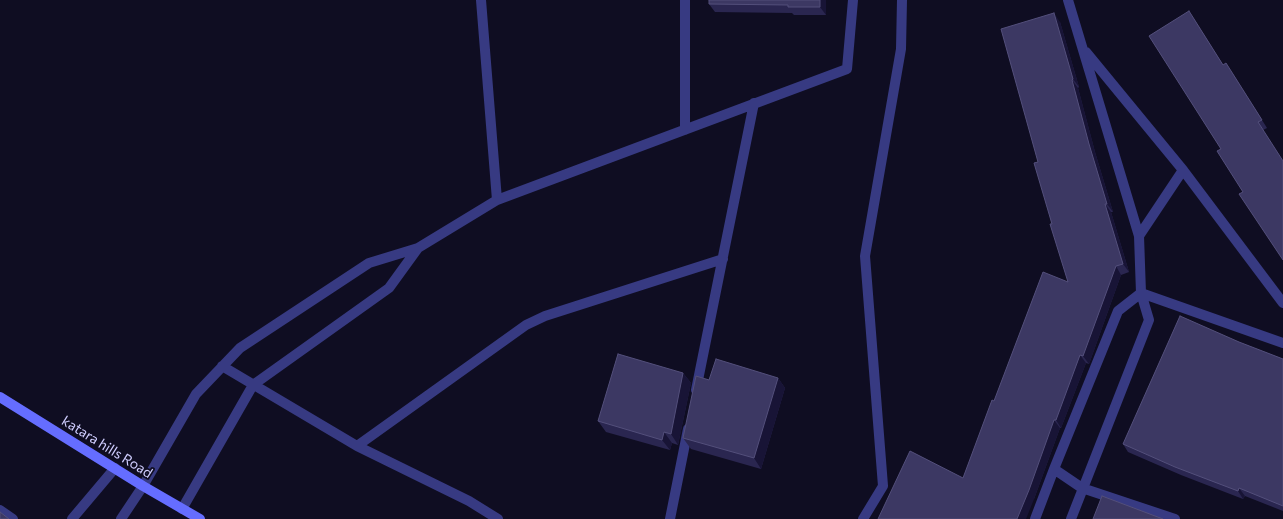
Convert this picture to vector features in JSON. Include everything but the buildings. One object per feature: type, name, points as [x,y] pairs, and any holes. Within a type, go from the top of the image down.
[{"type":"main road","name":"katara hills Road","points":[[0,397],[143,486],[200,519]]},
{"type":"street","points":[[481,0],[497,200]]},
{"type":"street","points":[[685,0],[685,130]]},
{"type":"street","points":[[121,519],[143,486],[196,394],[240,348],[369,263],[418,248],[497,200],[847,69],[853,0]]},
{"type":"street","points":[[863,519],[883,486],[865,256],[901,49],[902,0]]},
{"type":"street","points":[[1068,0],[1139,236],[1141,293],[1149,320],[1071,519]]},
{"type":"street","points":[[1082,47],[1184,170],[1283,303]]},
{"type":"street","points":[[694,397],[754,103]]},
{"type":"street","points":[[1139,236],[1184,170]]},
{"type":"street","points":[[182,509],[253,385],[389,288],[418,248]]},
{"type":"street","points":[[357,446],[526,325],[545,316],[723,259]]},
{"type":"street","points":[[1141,293],[1283,343]]},
{"type":"street","points":[[1035,519],[1118,311],[1141,293]]},
{"type":"street","points":[[222,366],[357,446],[469,501],[498,519]]},
{"type":"street","points":[[670,519],[690,420]]},
{"type":"street","points":[[72,519],[115,468]]},
{"type":"street","points":[[1054,469],[1082,488],[1175,519]]},
{"type":"street","points":[[0,510],[13,519]]}]
